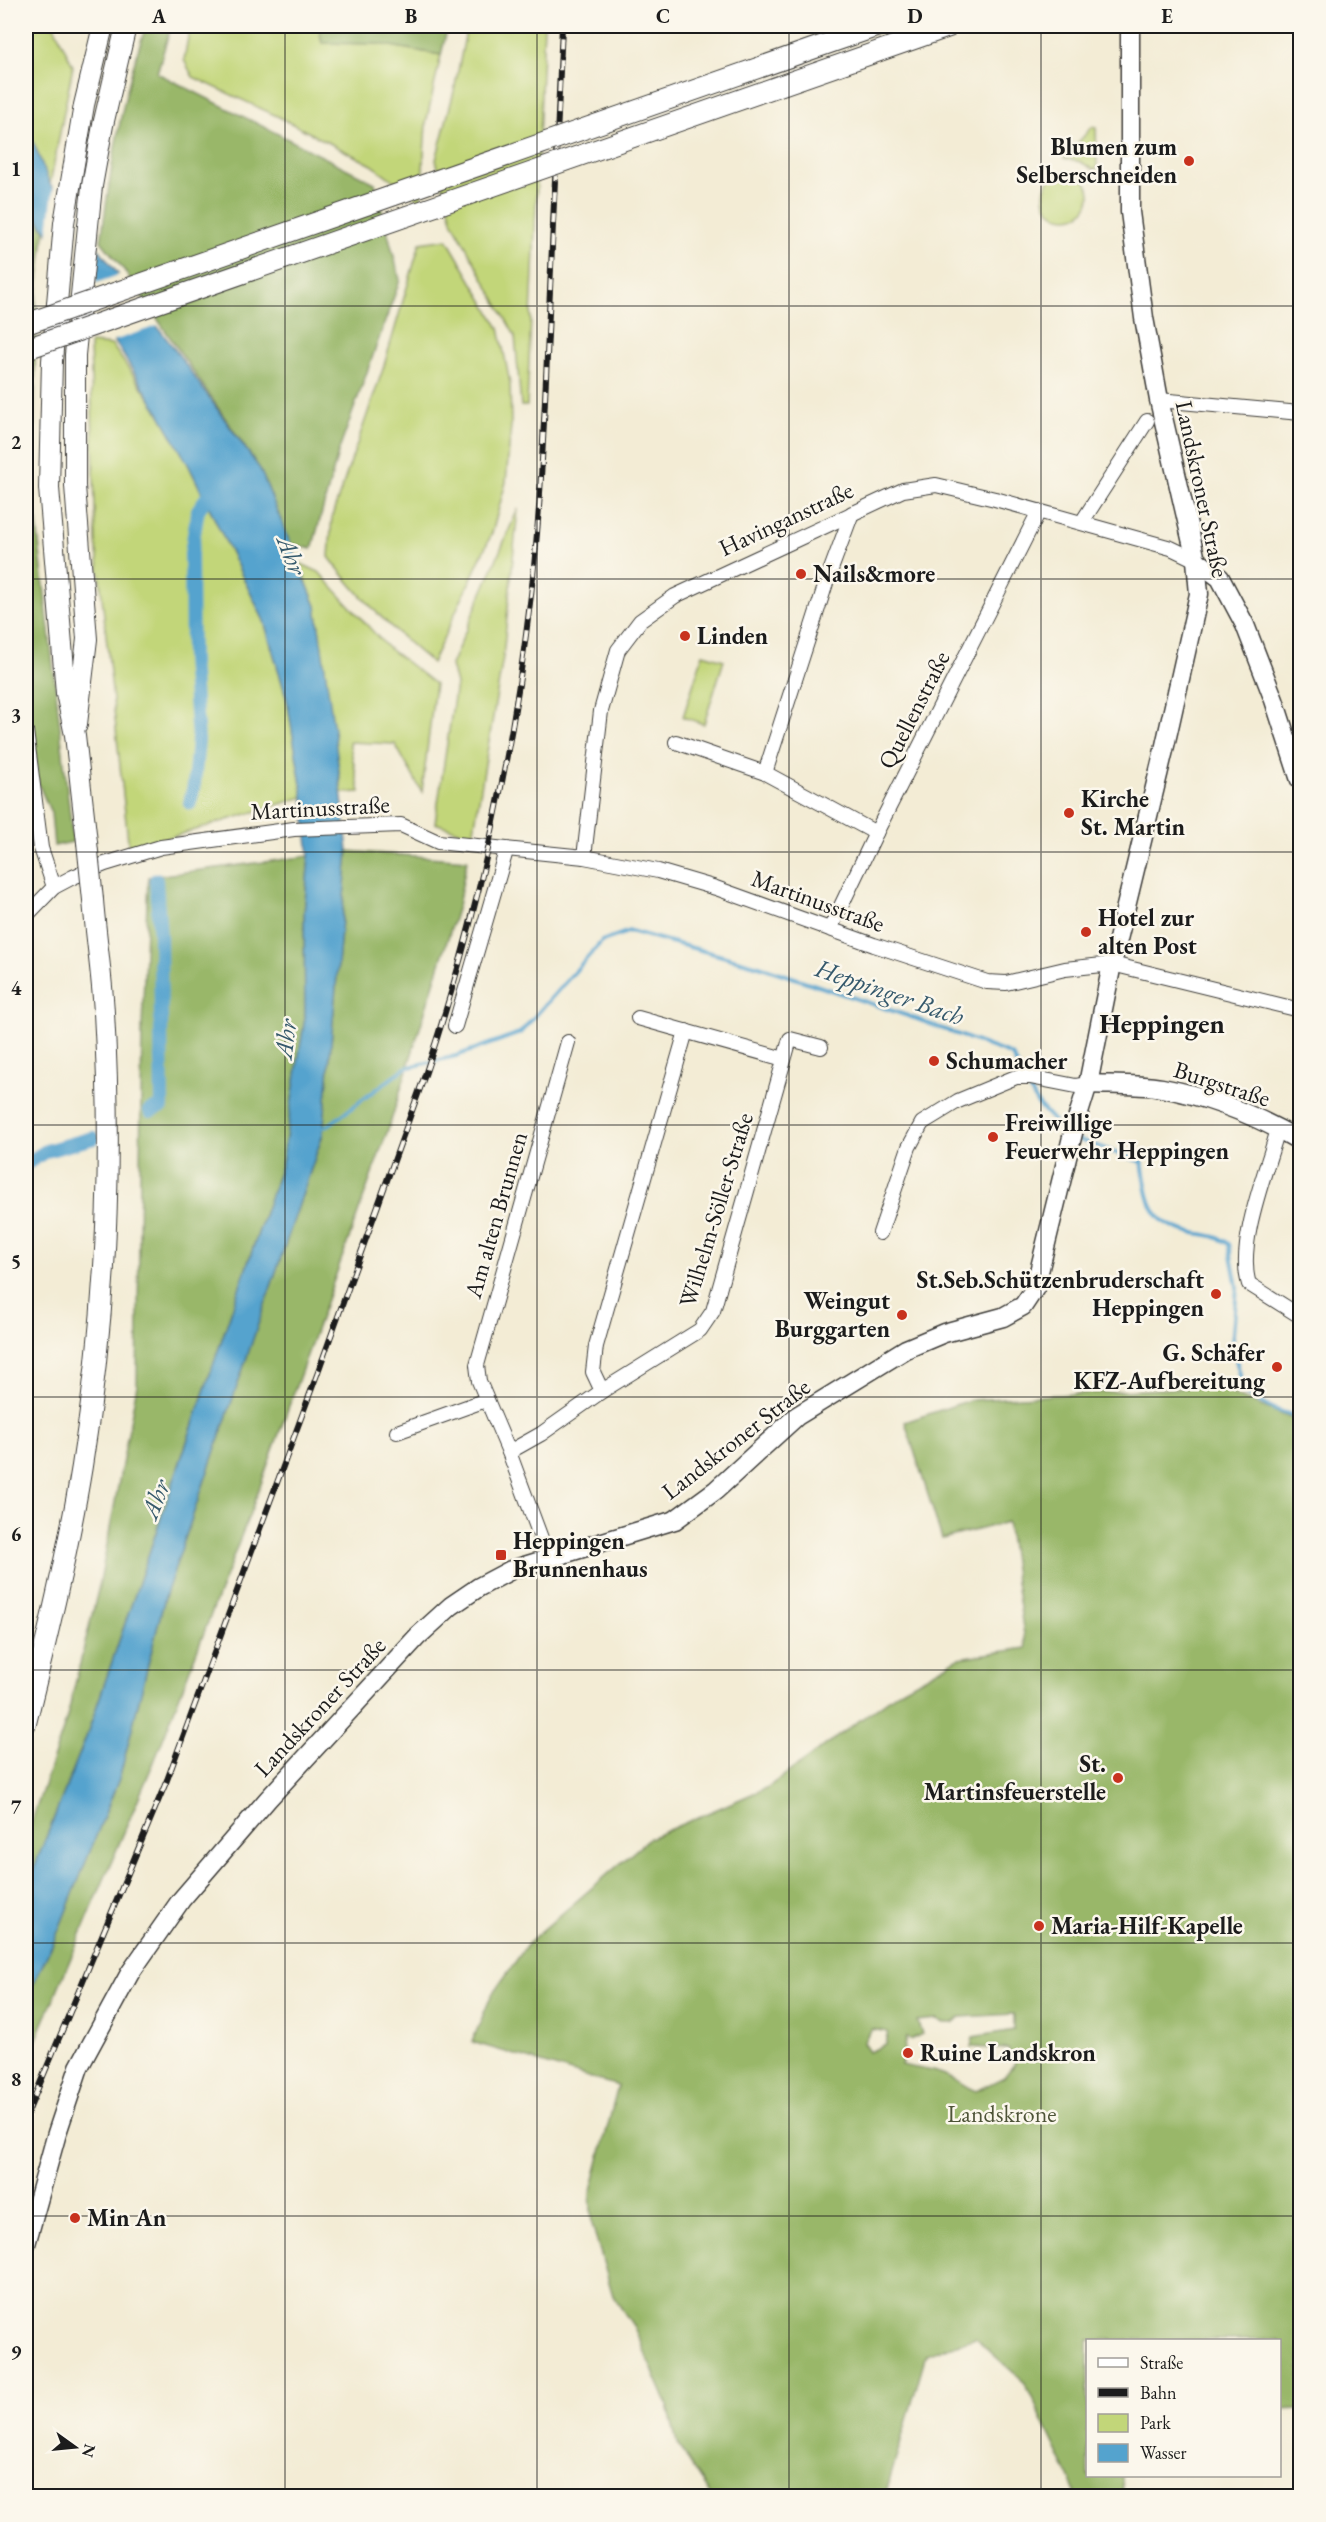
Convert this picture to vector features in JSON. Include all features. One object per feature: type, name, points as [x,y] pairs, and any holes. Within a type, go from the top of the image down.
[{"type":"highway","points":[[75,735],[87,639],[75,486],[75,356],[92,186],[126,26]]},
{"type":"highway","points":[[26,324],[878,26]]},
{"type":"highway","points":[[26,350],[951,26]]},
{"type":"highway","points":[[26,1723],[74,1513],[92,1388],[100,1305],[107,1164],[104,1012],[75,735],[66,693],[49,488],[51,393],[63,223],[82,115],[100,34]]},
{"type":"main road","name":"Landskroner Straße","points":[[26,2244],[57,2133],[79,2067],[130,1973],[181,1900],[268,1799],[418,1636],[451,1606],[479,1587],[511,1570],[675,1520],[716,1491],[796,1416],[906,1349],[944,1333],[1003,1317],[1023,1306],[1035,1288],[1074,1129],[1088,1084],[1112,964],[1199,594],[1196,560],[1159,399],[1144,318],[1130,212],[1130,26]]},
{"type":"main road","points":[[1196,560],[1220,578],[1245,625],[1274,700],[1300,780]]},
{"type":"main road","name":"Burgstraße","points":[[1088,1084],[1161,1088],[1199,1097],[1278,1128],[1300,1142]]},
{"type":"street","points":[[1159,399],[1300,413]]},
{"type":"street","points":[[1082,522],[1147,421]]},
{"type":"street","name":"Havinganstraße","points":[[584,857],[601,711],[618,650],[640,621],[675,596],[903,490],[936,485],[1082,522],[1171,548],[1196,560]]},
{"type":"street","name":"Quellenstraße","points":[[830,929],[1039,511]]},
{"type":"street","points":[[765,773],[827,580],[852,513]]},
{"type":"street","points":[[26,731],[41,848],[54,887],[26,916]]},
{"type":"street","points":[[676,742],[765,773],[876,833]]},
{"type":"street","name":"Martinusstraße","points":[[54,887],[73,877],[161,847],[294,829],[401,825],[438,842],[506,851],[584,857],[658,871],[697,882],[987,982],[1006,983],[1065,969],[1112,964],[1300,1010]]},
{"type":"street","points":[[455,1026],[506,851]]},
{"type":"street","points":[[638,1017],[784,1059]]},
{"type":"street","points":[[602,1391],[593,1372],[596,1346],[686,1031]]},
{"type":"street","name":"Wilhelm-Söller-Straße","points":[[509,1452],[541,1434],[602,1391],[706,1324],[713,1311],[790,1039],[821,1047]]},
{"type":"street","name":"Am alten Brunnen","points":[[548,1557],[509,1452],[486,1400],[479,1381],[477,1365],[568,1042]]},
{"type":"street","points":[[880,1233],[909,1147],[922,1123],[958,1101],[1016,1077],[1030,1077],[1076,1086],[1088,1084]]},
{"type":"street","points":[[1278,1128],[1247,1241],[1245,1270],[1249,1284],[1300,1316]]},
{"type":"street","points":[[397,1432],[486,1400]]},
{"type":"green space","points":[[26,26],[54,26],[73,66],[50,184],[26,124]]},
{"type":"green space","points":[[146,26],[171,26],[157,73],[375,183],[400,280],[338,453],[312,549],[291,544],[260,469],[124,270],[101,241],[123,106]]},
{"type":"green space","points":[[190,26],[319,26],[322,43],[379,44],[441,55],[426,123],[421,201],[372,165],[279,117],[193,77],[184,60]]},
{"type":"green space","points":[[319,26],[448,26],[441,55],[379,44],[322,43]]},
{"type":"green space","points":[[467,26],[544,26],[527,406],[521,406],[515,336],[453,223],[436,160],[454,91]]},
{"type":"green space","points":[[1092,127],[1096,128],[1097,168],[1094,170],[1081,162],[1064,158]]},
{"type":"green space","points":[[1072,172],[1084,178],[1089,186],[1089,204],[1084,212],[1076,217],[1062,218],[1050,212],[1045,204],[1044,190],[1050,178],[1058,173]]},
{"type":"green space","points":[[26,199],[45,231],[36,300],[33,489],[73,842],[54,846],[51,813],[38,783],[26,668]]},
{"type":"green space","points":[[447,239],[499,328],[510,383],[511,425],[506,482],[492,533],[432,663],[377,613],[329,557],[332,516],[383,369],[420,243]]},
{"type":"green space","points":[[90,343],[112,345],[155,406],[189,466],[264,621],[287,700],[303,797],[129,850],[96,541]]},
{"type":"green space","points":[[518,509],[503,657],[473,836],[435,823],[456,684],[451,665]]},
{"type":"green space","points":[[299,563],[319,572],[387,647],[435,684],[422,792],[395,744],[349,742],[360,792],[342,793],[316,606]]},
{"type":"green space","points":[[703,654],[724,660],[704,724],[683,717]]},
{"type":"green space","points":[[348,851],[467,860],[458,906],[390,1124],[257,1495],[158,1752],[26,2064],[26,1999],[55,1939],[120,1776],[165,1597],[323,1134]]},
{"type":"green space","points":[[309,856],[304,914],[305,1017],[282,1163],[87,1735],[26,1888],[26,1838],[66,1721],[100,1582],[137,1385],[142,1027],[148,877]]},
{"type":"green space","name":"Landskrone","points":[[1213,1386],[1300,1422],[1300,2409],[1281,2410],[1281,2339],[1086,2339],[1086,2477],[1122,2477],[1123,2496],[1075,2496],[1075,2489],[1025,2383],[975,2338],[926,2354],[885,2496],[711,2496],[677,2443],[668,2406],[634,2327],[613,2296],[592,2224],[590,2195],[618,2086],[472,2042],[491,1996],[530,1941],[650,1838],[768,1787],[900,1691],[959,1658],[1026,1648],[1007,1522],[942,1539],[905,1422],[970,1400]],"holes":[[[1014,2014],[1014,2030],[973,2037],[971,2047],[1008,2049],[1015,2063],[1004,2077],[976,2091],[941,2074],[901,2065],[907,2037],[910,2040],[922,2034],[917,2021],[937,2019],[944,2023],[953,2023],[960,2017]],[[872,2029],[888,2032],[885,2045],[869,2052],[863,2043]]]},
{"type":"water","name":"Ahr","points":[[26,124],[50,184],[176,351],[260,469],[316,606],[335,737],[348,851],[323,1134],[165,1597],[120,1776],[55,1939],[26,1999],[26,1888],[87,1735],[282,1163],[305,1017],[304,914],[309,856],[303,797],[287,700],[264,621],[189,466],[155,406],[26,199]]},
{"type":"pier","points":[[54,184],[99,245],[96,283],[121,274],[160,325],[110,342],[47,239]]},
{"type":"waterway","points":[[190,803],[198,740],[192,660],[191,553],[198,510],[216,484]]},
{"type":"waterway","points":[[150,1111],[162,1106],[160,937],[156,880]]},
{"type":"waterway","name":"Heppinger Bach","points":[[320,1129],[405,1068],[456,1056],[520,1033],[602,941],[630,931],[759,966],[914,1018],[1012,1055],[1021,1073]]},
{"type":"waterway","name":"Heppinger Bach","points":[[1025,1080],[1037,1103],[1067,1135]]},
{"type":"waterway","points":[[26,1164],[46,1151],[93,1138]]},
{"type":"waterway","name":"Heppinger Bach","points":[[1077,1139],[1142,1162],[1153,1209],[1167,1224],[1217,1238],[1229,1244],[1237,1287],[1232,1345],[1245,1393],[1273,1409],[1300,1418]]},
{"type":"railway","points":[[26,2117],[167,1780],[426,1072],[462,955],[503,776],[531,595],[544,432],[562,26]]},
{"type":"place","name":"Blumen zum Selberschneiden","points":[[1189,161]]},
{"type":"place","name":"Nails&more","points":[[801,574]]},
{"type":"place","name":"Linden","points":[[685,636]]},
{"type":"place","name":"Kirche St. Martin","points":[[1069,813]]},
{"type":"place","name":"Hotel zur alten Post","points":[[1086,932]]},
{"type":"place","name":"Schumacher","points":[[934,1061]]},
{"type":"place","name":"Freiwillige Feuerwehr Heppingen","points":[[993,1137]]},
{"type":"place","name":"St.Seb.Schützenbruderschaft Heppingen","points":[[1216,1294]]},
{"type":"place","name":"Weingut Burggarten","points":[[902,1315]]},
{"type":"place","name":"G. Schäfer KFZ-Aufbereitung","points":[[1277,1367]]},
{"type":"place","name":"Heppingen Brunnenhaus","points":[[501,1555]]},
{"type":"place","name":"St. Martinsfeuerstelle","points":[[1118,1778]]},
{"type":"place","name":"Maria-Hilf-Kapelle","points":[[1039,1926]]},
{"type":"place","name":"Ruine Landskron","points":[[908,2053]]},
{"type":"place","name":"Min An","points":[[75,2218]]},
{"type":"district","name":"Heppingen","points":[[1162,1024]]}]
